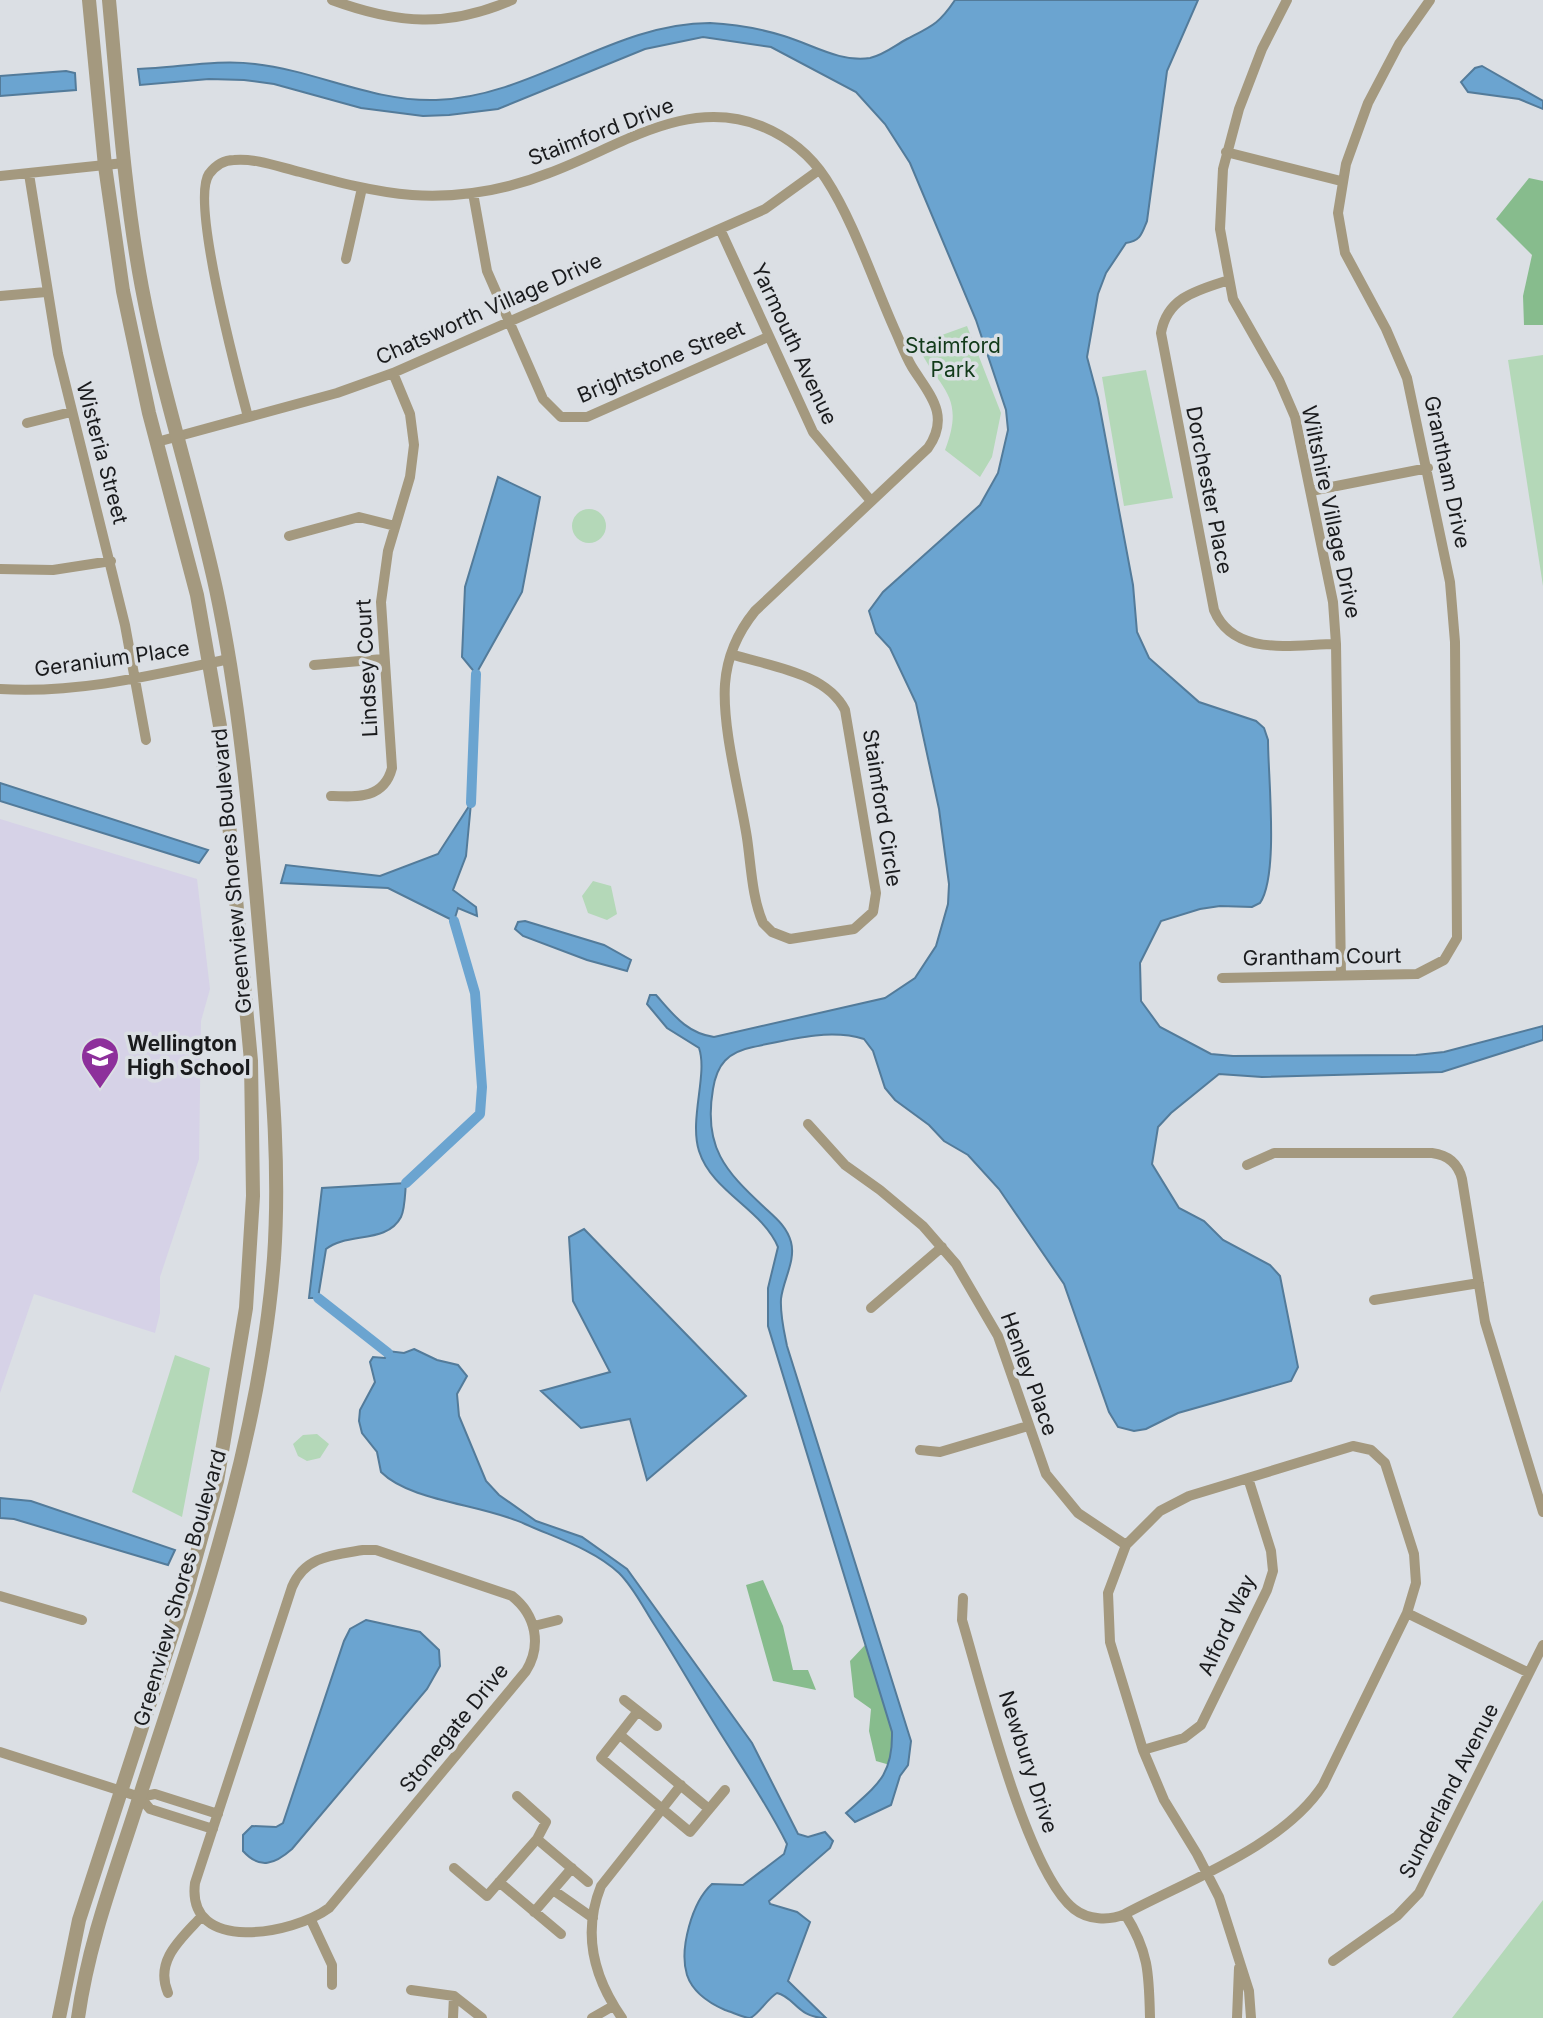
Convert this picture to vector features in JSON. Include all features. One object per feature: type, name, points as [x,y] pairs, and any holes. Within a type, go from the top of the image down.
[{"type":"street","name":"Greenview Shores Boulevard","points":[[59,2018],[76,1931],[203,1535],[237,1371],[246,1308],[254,1133],[228,795],[210,663],[183,535],[157,442],[123,291],[105,166],[89,0]]},
{"type":"street","name":"Greenview Shores Boulevard","points":[[78,2018],[98,1919],[140,1797],[222,1534],[259,1370],[270,1307],[277,1195],[265,1004],[247,791],[229,659],[205,542],[176,437],[142,287],[124,163],[109,0]]},
{"type":"street","points":[[332,0],[391,16],[432,21],[473,16],[512,0]]},
{"type":"street","name":"Wiltshire Village Drive","points":[[1287,0],[1249,80],[1226,152],[1219,212],[1223,254],[1238,310],[1279,380],[1295,417],[1333,602],[1336,644],[1341,976]]},
{"type":"street","name":"Grantham Drive","points":[[1422,973],[1438,965],[1448,955],[1457,937],[1459,923],[1454,612],[1428,468],[1407,378],[1388,333],[1343,245],[1338,213],[1342,181],[1356,133],[1383,73],[1430,0]]},
{"type":"street","name":"Staimford Drive","points":[[248,417],[209,243],[203,198],[206,179],[218,165],[237,159],[362,188],[415,195],[473,193],[526,181],[660,125],[699,117],[732,118],[769,129],[796,146],[819,170],[836,197],[909,362],[930,391],[938,412],[938,427],[928,447],[760,605],[740,632],[731,654]]},
{"type":"street","points":[[1226,152],[1342,181]]},
{"type":"street","points":[[0,176],[124,163]]},
{"type":"street","name":"Chatsworth Village Drive","points":[[157,442],[337,393],[393,373],[720,229],[776,202],[819,170]]},
{"type":"street","name":"Wisteria Street","points":[[29,174],[46,292],[71,412],[111,561],[146,740]]},
{"type":"street","points":[[346,259],[362,188]]},
{"type":"street","name":"Brightstone Street","points":[[473,193],[483,258],[547,405],[561,417],[586,417],[768,337]]},
{"type":"street","name":"Yarmouth Avenue","points":[[720,229],[813,432],[871,501]]},
{"type":"street","name":"Dorchester Place","points":[[1230,280],[1179,300],[1167,315],[1161,333],[1214,610],[1228,632],[1251,644],[1336,644]]},
{"type":"street","points":[[0,296],[46,292]]},
{"type":"street","name":"Lindsey Court","points":[[331,796],[368,796],[379,790],[390,774],[381,602],[395,526],[410,477],[414,445],[410,414],[393,373]]},
{"type":"street","points":[[27,423],[71,412]]},
{"type":"street","points":[[1311,491],[1428,468]]},
{"type":"street","points":[[289,536],[359,517],[395,526]]},
{"type":"street","points":[[0,569],[53,570],[111,561]]},
{"type":"street","name":"Staimford Circle","points":[[731,654],[817,681],[831,691],[845,710],[876,893],[873,912],[854,929],[790,939],[772,932],[760,917],[726,710],[725,685],[731,654]]},
{"type":"street","name":"Geranium Place","points":[[0,689],[55,690],[229,659]]},
{"type":"street","points":[[314,665],[383,659]]},
{"type":"street","name":"Grantham Court","points":[[1222,978],[1422,973]]},
{"type":"street","points":[[246,1006],[265,1004]]},
{"type":"street","name":"Henley Place","points":[[808,1124],[845,1166],[902,1207],[942,1247],[972,1287],[998,1336],[1039,1459],[1055,1489],[1078,1513],[1126,1545]]},
{"type":"street","points":[[1247,1165],[1274,1153],[1432,1153],[1446,1157],[1457,1166],[1462,1178],[1489,1336],[1543,1511]]},
{"type":"street","points":[[871,1308],[942,1247]]},
{"type":"street","points":[[1374,1300],[1479,1283]]},
{"type":"street","points":[[920,1450],[940,1452],[1028,1426]]},
{"type":"street","name":"Newbury Drive","points":[[963,1598],[962,1620],[1017,1801],[1041,1858],[1065,1899],[1075,1910],[1095,1918],[1125,1914],[1284,1829],[1312,1801],[1408,1613],[1416,1583],[1414,1554],[1388,1469],[1377,1454],[1353,1446],[1248,1478]]},
{"type":"street","points":[[1248,1478],[1174,1502],[1147,1521],[1126,1545],[1110,1585],[1107,1625],[1143,1750],[1164,1800],[1207,1871],[1228,1922],[1249,1991],[1251,2018]]},
{"type":"street","name":"Alford Way","points":[[1143,1750],[1184,1738],[1201,1725],[1270,1584],[1272,1557],[1248,1478]]},
{"type":"street","points":[[168,1993],[163,1973],[167,1959],[202,1916],[194,1890],[292,1587],[309,1564],[323,1557],[376,1550],[506,1593],[526,1610],[534,1626],[558,1620]]},
{"type":"street","points":[[0,1596],[82,1620]]},
{"type":"street","points":[[1408,1613],[1530,1674]]},
{"type":"street","name":"Stonegate Drive","points":[[202,1916],[215,1926],[234,1931],[282,1929],[311,1920],[340,1898],[526,1671],[534,1652],[534,1626]]},
{"type":"street","name":"Sunderland Avenue","points":[[1333,1961],[1397,1916],[1419,1893],[1543,1645]]},
{"type":"street","points":[[624,1700],[657,1726]]},
{"type":"street","points":[[638,1712],[601,1758],[690,1832],[725,1790]]},
{"type":"street","points":[[620,1735],[709,1809]]},
{"type":"street","points":[[0,1752],[140,1797],[155,1794],[218,1814]]},
{"type":"street","points":[[622,2018],[613,2006],[595,1965],[591,1938],[594,1904],[601,1886],[681,1785]]},
{"type":"street","points":[[454,1868],[487,1896],[537,1839],[546,1822],[517,1796]]},
{"type":"street","points":[[140,1797],[150,1809],[213,1829]]},
{"type":"street","points":[[537,1839],[588,1882]]},
{"type":"street","points":[[534,1912],[572,1868]]},
{"type":"street","points":[[499,1882],[561,1934]]},
{"type":"street","points":[[553,1890],[593,1918]]},
{"type":"street","points":[[1125,1914],[1141,1940],[1147,1958],[1150,2018]]},
{"type":"street","points":[[311,1920],[332,1965],[332,1985]]},
{"type":"street","points":[[1237,2018],[1239,1962]]},
{"type":"street","points":[[411,1990],[454,1996],[482,2018]]},
{"type":"street","points":[[453,2018],[454,1996]]},
{"type":"street","points":[[592,2018],[613,2006]]},
{"type":"shaded area","name":"Wellington High School","points":[[0,819],[197,879],[210,989],[201,1021],[199,1159],[160,1277],[160,1313],[155,1333],[34,1294],[0,1393]]},
{"type":"green space","points":[[1529,178],[1543,181],[1543,325],[1524,325],[1523,296],[1532,255],[1496,219]]},
{"type":"green space","name":"Staimford Park","points":[[967,326],[1001,413],[992,457],[980,477],[945,450],[953,416],[951,403],[917,344]]},
{"type":"green space","points":[[1543,355],[1543,586],[1508,360]]},
{"type":"green space","points":[[1146,370],[1173,498],[1124,506],[1102,377]]},
{"type":"green space","points":[[589,509],[601,514],[606,526],[601,538],[589,543],[577,538],[572,526],[577,514]]},
{"type":"green space","points":[[593,881],[611,886],[617,914],[607,920],[588,913],[582,896]]},
{"type":"green space","points":[[175,1355],[210,1368],[182,1517],[132,1492]]},
{"type":"green space","points":[[317,1434],[329,1444],[320,1458],[307,1461],[298,1456],[293,1444],[303,1435]]},
{"type":"green space","points":[[763,1580],[783,1626],[793,1670],[808,1670],[816,1690],[773,1681],[746,1585]]},
{"type":"green space","points":[[866,1644],[892,1732],[890,1765],[876,1761],[869,1731],[871,1709],[854,1697],[850,1661]]},
{"type":"green space","points":[[1543,1900],[1543,2018],[1452,2018]]},
{"type":"water","points":[[955,0],[1198,0],[1167,71],[1147,221],[1140,236],[1126,243],[1106,273],[1098,294],[1087,357],[1098,398],[1133,585],[1137,632],[1149,658],[1199,702],[1256,721],[1264,728],[1268,740],[1271,849],[1266,889],[1260,903],[1252,907],[1220,906],[1200,909],[1161,921],[1140,963],[1141,1001],[1160,1027],[1211,1054],[1416,1055],[1444,1052],[1543,1026],[1543,1040],[1442,1072],[1262,1077],[1219,1074],[1171,1113],[1158,1127],[1152,1164],[1179,1208],[1204,1221],[1223,1240],[1270,1265],[1280,1276],[1298,1367],[1291,1381],[1178,1413],[1146,1429],[1134,1431],[1118,1427],[1109,1412],[1064,1284],[999,1189],[968,1155],[944,1141],[929,1125],[895,1100],[885,1088],[873,1051],[864,1039],[837,1035],[808,1036],[744,1049],[725,1061],[717,1073],[713,1089],[711,1127],[715,1142],[728,1169],[781,1223],[791,1242],[791,1263],[781,1299],[787,1346],[911,1741],[908,1765],[900,1776],[891,1805],[855,1822],[846,1813],[874,1787],[886,1770],[892,1747],[892,1732],[768,1326],[768,1288],[778,1247],[761,1222],[725,1189],[705,1165],[696,1138],[701,1071],[699,1048],[667,1028],[647,1004],[650,995],[656,995],[674,1016],[688,1027],[714,1037],[885,998],[915,978],[936,946],[948,904],[949,884],[939,809],[916,703],[890,648],[876,633],[869,611],[883,592],[980,505],[998,473],[1008,430],[1006,410],[976,320],[910,163],[885,124],[856,92],[771,47],[703,37],[645,49],[498,109],[423,116],[361,108],[274,84],[244,80],[209,79],[140,85],[138,69],[211,63],[255,64],[390,96],[436,100],[472,96],[506,87],[606,47],[674,26],[710,23],[757,29],[848,58],[870,58],[884,53],[934,24]]},
{"type":"water","points":[[1482,66],[1543,101],[1543,109],[1519,99],[1468,92],[1461,82],[1475,68]]},
{"type":"water","points":[[66,71],[75,73],[76,90],[0,96],[0,76]]},
{"type":"water","points":[[498,477],[540,497],[522,592],[476,674],[462,657],[465,587]]},
{"type":"water","points":[[0,783],[208,850],[199,863],[0,801]]},
{"type":"water","points":[[471,803],[466,856],[453,890],[476,907],[477,916],[458,908],[454,921],[388,888],[281,883],[286,865],[380,876],[438,854]]},
{"type":"water","points":[[525,921],[604,945],[631,960],[627,971],[587,960],[523,936],[515,929],[518,922]]},
{"type":"water","points":[[406,1183],[402,1214],[395,1225],[377,1235],[345,1241],[326,1249],[318,1298],[309,1298],[322,1188]]},
{"type":"water","points":[[584,1229],[746,1396],[647,1480],[630,1419],[581,1428],[541,1391],[610,1372],[573,1301],[569,1237]]},
{"type":"water","points":[[414,1349],[437,1360],[458,1365],[467,1376],[457,1394],[459,1416],[486,1481],[499,1495],[536,1521],[582,1537],[627,1569],[752,1743],[798,1834],[808,1837],[825,1832],[833,1841],[830,1848],[769,1901],[770,1904],[797,1912],[810,1922],[788,1981],[826,2018],[809,2015],[777,1993],[753,2017],[745,2017],[708,2001],[697,1992],[690,1981],[685,1964],[686,1940],[693,1914],[705,1892],[712,1884],[743,1885],[784,1854],[787,1844],[762,1798],[637,1596],[619,1573],[598,1557],[562,1539],[508,1517],[410,1490],[381,1472],[377,1452],[362,1433],[359,1421],[360,1410],[375,1382],[370,1362],[373,1357],[385,1358],[388,1351],[404,1353]]},
{"type":"water","points":[[0,1498],[31,1501],[175,1550],[168,1565],[14,1519],[0,1518]]},
{"type":"water","points":[[366,1620],[420,1632],[439,1650],[440,1666],[427,1689],[292,1849],[268,1863],[255,1861],[243,1851],[243,1835],[252,1826],[276,1827],[283,1823],[344,1641],[350,1629]]},
{"type":"waterway","points":[[471,803],[476,674]]},
{"type":"waterway","points":[[406,1183],[480,1114],[482,1087],[475,993],[454,921]]},
{"type":"waterway","points":[[318,1298],[388,1353]]},
{"type":"place","name":"Wellington High School","points":[[100,1090]]}]
